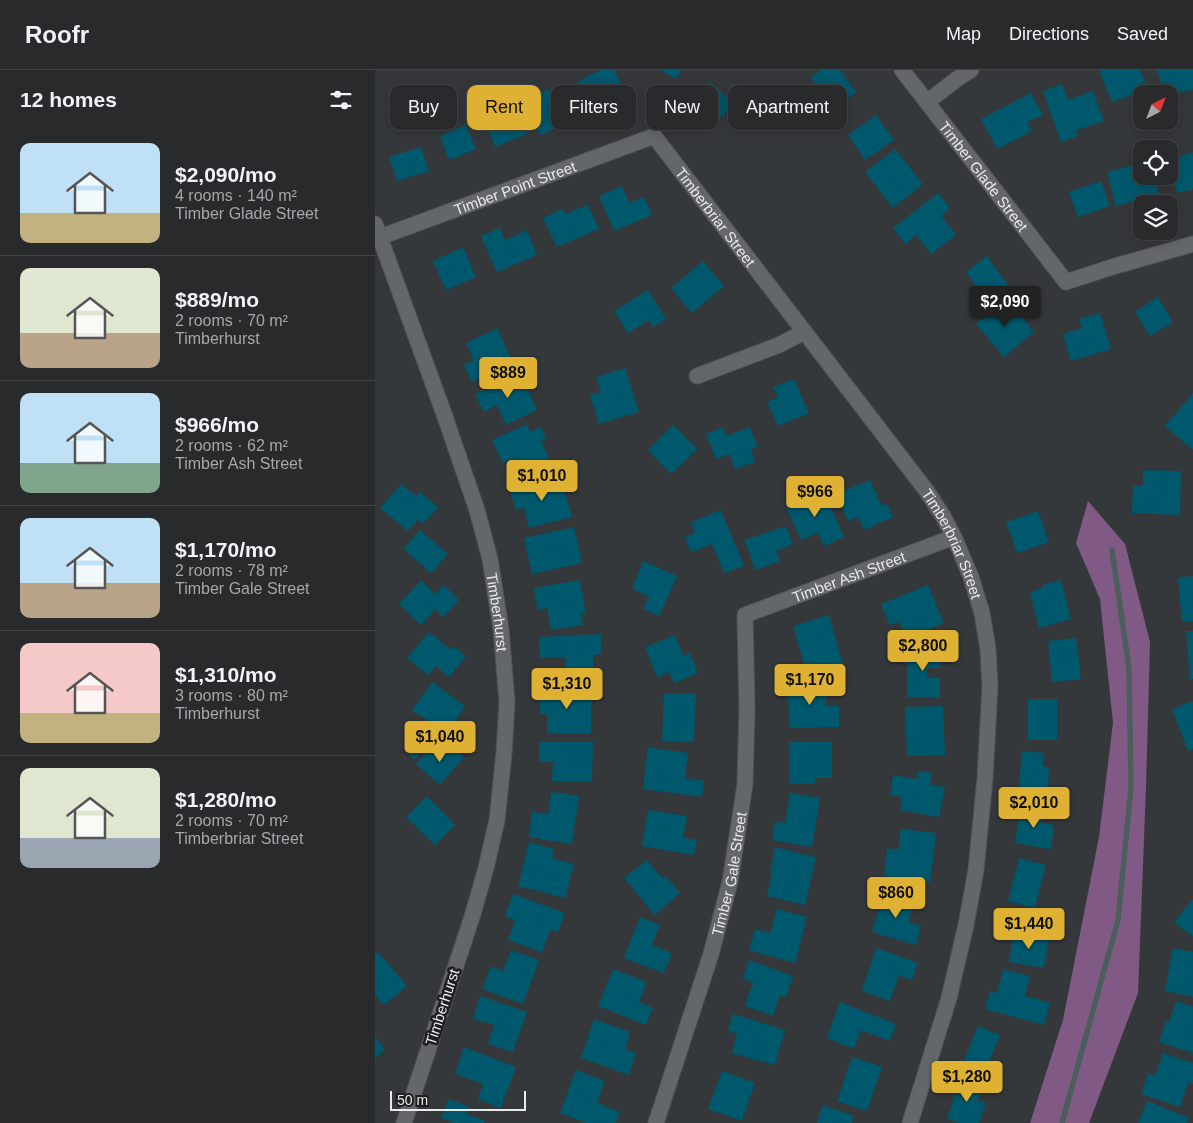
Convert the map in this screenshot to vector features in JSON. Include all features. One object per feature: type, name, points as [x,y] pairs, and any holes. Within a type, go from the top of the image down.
[{"type":"street","name":"Timber Glade Street","points":[[902,70],[1066,282],[1193,244]]},
{"type":"street","points":[[927,102],[971,70]]},
{"type":"street","name":"Timber Point Street","points":[[377,234],[654,136]]},
{"type":"street","name":"Timberbriar Street","points":[[654,136],[926,490],[954,537],[971,577],[982,613],[988,649],[990,686],[985,778],[976,870],[966,925],[949,998],[910,1123]]},
{"type":"street","name":"Timberhurst","points":[[377,234],[443,411],[477,510],[490,559],[501,630],[507,702],[505,753],[497,820],[488,858],[471,917],[404,1123]]},
{"type":"street","points":[[697,376],[779,345],[804,332]]},
{"type":"street","name":"Timber Ash Street","points":[[745,615],[954,537]]},
{"type":"street","name":"Timber Gale Street","points":[[656,1123],[711,954],[730,882],[745,784],[747,708],[745,615]]},
{"type":"shaded area","points":[[1088,501],[1125,544],[1150,642],[1138,993],[1089,1123],[1030,1123],[1063,1020],[1099,837],[1113,723],[1100,599],[1076,543]]},
{"type":"building","points":[[600,70],[614,70],[622,85],[572,85]]},
{"type":"building","points":[[660,70],[681,70],[676,79]]},
{"type":"building","points":[[821,70],[840,70],[856,92],[847,99],[847,85],[817,85],[811,77]]},
{"type":"building","points":[[1099,70],[1140,70],[1146,85],[1133,85],[1133,94],[1112,102]]},
{"type":"building","points":[[1157,70],[1193,70],[1193,89],[1178,93],[1178,85],[1161,85]]},
{"type":"building","points":[[1062,84],[1068,100],[1093,91],[1104,121],[1076,130],[1078,136],[1061,142],[1043,91]]},
{"type":"building","points":[[549,89],[551,94],[551,117],[549,118],[551,130],[553,130],[540,135],[538,130],[541,130],[541,92]]},
{"type":"building","points":[[718,89],[728,98],[728,110],[718,121]]},
{"type":"building","points":[[1031,93],[1043,115],[1027,122],[1032,131],[997,149],[981,119]]},
{"type":"building","points":[[876,115],[894,140],[865,160],[848,135]]},
{"type":"building","points":[[466,125],[476,149],[449,160],[440,136]]},
{"type":"building","points":[[489,130],[525,130],[527,134],[495,147]]},
{"type":"building","points":[[421,147],[429,171],[397,181],[389,157]]},
{"type":"building","points":[[895,149],[923,184],[893,208],[865,172]]},
{"type":"building","points":[[1193,152],[1193,189],[1177,193],[1175,185],[1178,185],[1178,156]]},
{"type":"building","points":[[1133,165],[1133,185],[1157,185],[1159,195],[1133,195],[1133,202],[1116,206],[1107,172]]},
{"type":"building","points":[[1101,181],[1110,206],[1078,217],[1069,192]]},
{"type":"building","points":[[622,186],[629,203],[644,197],[652,215],[614,231],[599,196]]},
{"type":"building","points":[[938,193],[950,208],[941,216],[956,235],[931,254],[916,235],[905,244],[893,228]]},
{"type":"building","points":[[588,205],[599,229],[557,247],[543,218],[562,209],[565,214]]},
{"type":"building","points":[[500,228],[505,240],[527,230],[537,255],[497,272],[481,236]]},
{"type":"building","points":[[463,247],[476,277],[446,290],[433,261]]},
{"type":"building","points":[[987,256],[1010,288],[989,303],[966,272]]},
{"type":"building","points":[[703,261],[724,286],[692,313],[671,288]]},
{"type":"building","points":[[648,290],[666,319],[653,327],[649,320],[628,333],[614,311]]},
{"type":"building","points":[[1158,297],[1173,322],[1150,336],[1135,312]]},
{"type":"building","points":[[1007,298],[1034,332],[1004,357],[976,324]]},
{"type":"building","points":[[1100,313],[1111,349],[1071,361],[1063,334],[1082,328],[1079,319]]},
{"type":"building","points":[[497,328],[513,363],[472,382],[464,365],[474,360],[466,343]]},
{"type":"building","points":[[625,368],[639,412],[599,424],[590,395],[601,392],[596,377]]},
{"type":"building","points":[[520,373],[537,410],[506,425],[497,405],[484,412],[475,394]]},
{"type":"building","points":[[794,379],[809,413],[778,426],[767,402],[778,397],[773,387]]},
{"type":"building","points":[[1193,393],[1193,450],[1165,426]]},
{"type":"building","points":[[527,424],[530,432],[541,427],[546,439],[541,441],[551,463],[522,477],[513,458],[503,463],[492,440]]},
{"type":"building","points":[[673,425],[697,449],[671,474],[648,450]]},
{"type":"building","points":[[723,427],[726,436],[750,427],[758,447],[751,449],[755,462],[735,469],[730,454],[716,459],[706,434]]},
{"type":"building","points":[[1143,470],[1181,471],[1180,515],[1132,513],[1133,485],[1143,485]]},
{"type":"building","points":[[538,479],[540,485],[562,479],[572,517],[529,528],[524,507],[516,510],[509,487]]},
{"type":"building","points":[[870,480],[882,506],[887,504],[893,517],[864,530],[858,517],[848,521],[836,494]]},
{"type":"building","points":[[401,484],[416,496],[420,492],[438,507],[423,524],[418,520],[408,531],[380,508]]},
{"type":"building","points":[[822,488],[844,537],[824,546],[818,533],[801,540],[785,504]]},
{"type":"building","points":[[721,510],[744,566],[724,573],[712,544],[691,552],[685,537],[695,533],[691,522]]},
{"type":"building","points":[[1038,511],[1049,542],[1017,553],[1006,522]]},
{"type":"building","points":[[786,526],[793,544],[776,551],[780,561],[755,570],[745,540]]},
{"type":"building","points":[[574,527],[582,563],[532,574],[524,538]]},
{"type":"building","points":[[420,530],[448,554],[431,573],[403,549]]},
{"type":"building","points":[[643,561],[677,576],[659,616],[643,609],[649,596],[632,589]]},
{"type":"building","points":[[1193,576],[1193,621],[1182,622],[1178,578]]},
{"type":"building","points":[[421,580],[435,594],[444,585],[459,600],[443,617],[435,609],[421,625],[399,604]]},
{"type":"building","points":[[580,580],[586,613],[581,614],[583,625],[551,630],[547,608],[538,610],[534,588]]},
{"type":"building","points":[[1061,580],[1071,619],[1039,628],[1030,592],[1043,588],[1042,585]]},
{"type":"building","points":[[928,585],[944,623],[906,638],[899,622],[890,625],[881,604]]},
{"type":"building","points":[[829,615],[843,664],[807,674],[793,626]]},
{"type":"building","points":[[1186,631],[1193,631],[1193,679],[1190,679]]},
{"type":"building","points":[[429,632],[451,650],[454,646],[466,656],[449,677],[436,666],[428,675],[407,658]]},
{"type":"building","points":[[601,634],[602,654],[593,655],[594,680],[566,682],[565,657],[540,658],[539,637]]},
{"type":"building","points":[[675,635],[683,656],[690,653],[698,673],[674,683],[669,672],[657,677],[645,647]]},
{"type":"building","points":[[1076,638],[1081,679],[1052,682],[1048,641]]},
{"type":"building","points":[[907,647],[940,648],[940,668],[927,668],[927,678],[940,678],[940,698],[907,697]]},
{"type":"building","points":[[788,680],[825,680],[826,706],[839,706],[839,727],[789,728]]},
{"type":"building","points":[[432,682],[465,706],[446,733],[412,710]]},
{"type":"building","points":[[540,689],[591,689],[591,733],[547,733],[547,714],[540,714]]},
{"type":"building","points":[[664,693],[696,694],[694,742],[662,741]]},
{"type":"building","points":[[1028,699],[1057,699],[1057,740],[1028,740]]},
{"type":"building","points":[[1193,701],[1193,749],[1188,751],[1172,709]]},
{"type":"building","points":[[943,706],[945,755],[907,756],[905,707]]},
{"type":"building","points":[[426,737],[432,744],[414,760],[408,753]]},
{"type":"building","points":[[539,742],[593,742],[592,781],[552,781],[553,762],[539,762]]},
{"type":"building","points":[[789,742],[832,742],[832,778],[815,778],[815,784],[790,784]]},
{"type":"building","points":[[449,744],[464,757],[440,785],[416,764],[432,745],[441,753]]},
{"type":"building","points":[[648,747],[688,753],[685,778],[704,781],[702,797],[643,789]]},
{"type":"building","points":[[1022,751],[1044,753],[1043,767],[1049,767],[1048,791],[1057,791],[1057,800],[1018,797]]},
{"type":"building","points":[[918,771],[932,773],[930,785],[945,787],[939,817],[900,810],[902,797],[890,795],[893,775],[917,779]]},
{"type":"building","points":[[551,792],[579,796],[572,844],[529,837],[532,812],[548,814]]},
{"type":"building","points":[[790,793],[820,798],[812,847],[772,840],[775,821],[785,823]]},
{"type":"building","points":[[427,796],[455,825],[435,845],[406,817]]},
{"type":"building","points":[[1021,806],[1044,810],[1042,823],[1054,825],[1051,849],[1015,843]]},
{"type":"building","points":[[648,810],[687,816],[683,838],[697,840],[694,855],[642,846]]},
{"type":"building","points":[[901,829],[936,833],[930,882],[884,876],[887,848],[898,850]]},
{"type":"building","points":[[529,842],[554,849],[552,858],[574,864],[565,898],[518,886]]},
{"type":"building","points":[[775,847],[816,857],[805,905],[767,896]]},
{"type":"building","points":[[1019,858],[1046,865],[1035,908],[1008,901]]},
{"type":"building","points":[[647,860],[663,879],[666,876],[680,893],[655,915],[624,878]]},
{"type":"building","points":[[884,891],[915,900],[908,922],[921,926],[916,945],[872,932]]},
{"type":"building","points":[[513,894],[565,913],[558,932],[551,929],[542,952],[508,940],[515,920],[505,916]]},
{"type":"building","points":[[1193,899],[1193,937],[1174,922]]},
{"type":"building","points":[[777,909],[807,917],[795,963],[749,950],[755,929],[770,933]]},
{"type":"building","points":[[640,917],[660,925],[652,945],[672,953],[664,973],[624,958]]},
{"type":"building","points":[[1014,932],[1049,938],[1044,968],[1009,962]]},
{"type":"building","points":[[876,948],[918,963],[912,980],[899,975],[890,1001],[862,991]]},
{"type":"building","points":[[1173,948],[1193,952],[1193,997],[1165,991]]},
{"type":"building","points":[[511,950],[539,960],[523,1004],[482,989],[491,966],[503,971]]},
{"type":"building","points":[[378,952],[407,986],[384,1005],[375,995],[375,954]]},
{"type":"building","points":[[749,960],[793,976],[786,997],[780,995],[773,1016],[745,1006],[753,982],[743,979]]},
{"type":"building","points":[[613,969],[647,982],[639,1002],[653,1008],[646,1025],[598,1006]]},
{"type":"building","points":[[1003,969],[1030,976],[1025,996],[1050,1003],[1044,1025],[985,1009],[990,991],[997,993]]},
{"type":"building","points":[[480,996],[527,1012],[513,1052],[488,1044],[494,1025],[473,1019]]},
{"type":"building","points":[[1176,1001],[1193,1007],[1193,1053],[1159,1042],[1166,1021],[1169,1022]]},
{"type":"building","points":[[840,1002],[896,1024],[890,1041],[861,1030],[854,1049],[827,1038]]},
{"type":"building","points":[[733,1014],[785,1030],[775,1065],[732,1053],[737,1034],[728,1031]]},
{"type":"building","points":[[594,1019],[630,1032],[625,1049],[636,1053],[629,1075],[581,1058]]},
{"type":"building","points":[[978,1026],[1000,1035],[982,1079],[960,1071]]},
{"type":"building","points":[[375,1036],[385,1050],[375,1058]]},
{"type":"building","points":[[464,1047],[516,1067],[501,1108],[478,1099],[483,1084],[455,1074]]},
{"type":"building","points":[[1163,1053],[1193,1063],[1193,1084],[1188,1082],[1180,1107],[1141,1094],[1148,1073],[1155,1076]]},
{"type":"building","points":[[852,1057],[882,1067],[867,1111],[837,1101]]},
{"type":"building","points":[[576,1070],[605,1081],[597,1103],[620,1112],[616,1123],[586,1123],[560,1113]]},
{"type":"building","points":[[722,1071],[755,1083],[742,1121],[708,1109]]},
{"type":"building","points":[[960,1078],[983,1086],[978,1101],[986,1103],[979,1123],[960,1123],[947,1119]]},
{"type":"building","points":[[449,1099],[469,1107],[466,1114],[485,1121],[484,1123],[454,1123],[441,1118]]},
{"type":"building","points":[[1147,1101],[1189,1118],[1187,1123],[1138,1123]]},
{"type":"building","points":[[823,1105],[854,1116],[852,1123],[817,1123]]},
{"type":"waterway","points":[[1062,1123],[1118,920],[1131,787],[1129,668],[1112,550]]}]
